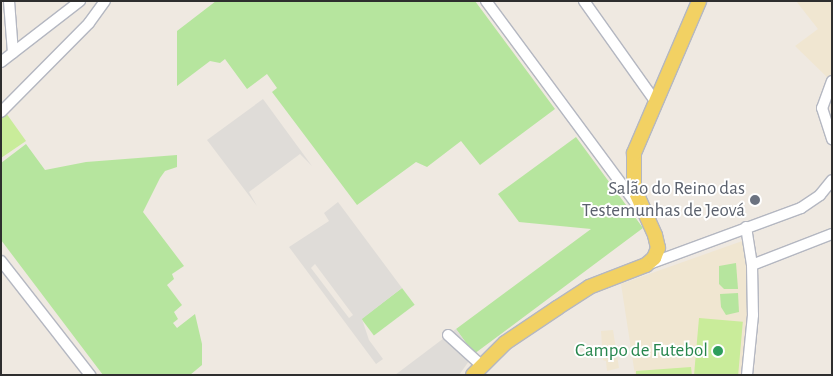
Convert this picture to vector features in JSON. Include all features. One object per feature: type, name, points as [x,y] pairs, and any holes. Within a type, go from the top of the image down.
[{"type":"main road","points":[[477,370],[511,339],[589,287],[646,265],[658,248],[634,188],[632,168],[638,140],[698,1]]},
{"type":"street","points":[[9,1],[13,53]]},
{"type":"street","points":[[1,62],[80,1]]},
{"type":"street","points":[[1,112],[90,23],[105,1]]},
{"type":"street","points":[[486,1],[648,219]]},
{"type":"street","points":[[584,1],[655,101]]},
{"type":"street","points":[[832,81],[822,108],[832,139]]},
{"type":"street","points":[[646,265],[811,203],[832,180]]},
{"type":"street","points":[[746,228],[752,265],[753,315],[748,375]]},
{"type":"street","points":[[752,265],[832,234]]},
{"type":"street","points":[[1,261],[90,375]]},
{"type":"street","points":[[448,335],[477,370]]},
{"type":"shaded area","points":[[796,1],[832,1],[831,81],[795,46],[818,29]]},
{"type":"shaded area","points":[[263,99],[312,166],[300,154],[249,192],[257,206],[207,140]]},
{"type":"shaded area","points":[[338,202],[402,288],[362,319],[369,340],[383,359],[376,364],[289,247],[329,221],[324,213]],"holes":[[[315,264],[353,315],[349,318],[311,268]]]},
{"type":"shaded area","points":[[745,240],[750,312],[743,375],[635,375],[621,284]]},
{"type":"shaded area","points":[[456,329],[474,354],[459,375],[395,375]]},
{"type":"shaded area","points":[[613,330],[619,368],[607,371],[606,361],[603,360],[601,331]]},
{"type":"green space","points":[[216,1],[475,1],[555,109],[480,165],[461,141],[427,167],[416,162],[357,205],[272,92],[277,88],[267,74],[247,89],[225,59],[220,63],[210,61],[177,86],[177,31]]},
{"type":"green space","points":[[1,106],[26,141],[1,158]]},
{"type":"green space","points":[[576,137],[643,228],[474,354],[456,329],[591,229],[519,222],[498,194]]},
{"type":"green space","points":[[26,144],[45,170],[86,162],[177,155],[177,167],[165,171],[143,212],[184,266],[172,274],[174,279],[167,285],[182,305],[174,312],[178,319],[173,323],[177,328],[195,314],[202,344],[202,365],[190,375],[103,375],[1,240],[1,163]]},
{"type":"green space","points":[[736,263],[738,289],[724,289],[719,284],[719,266]]},
{"type":"green space","points":[[402,288],[415,305],[374,335],[361,319]]},
{"type":"green space","points":[[738,293],[739,312],[726,315],[721,307],[720,294]]},
{"type":"green space","name":"Campo de Futebol","points":[[699,318],[743,322],[738,375],[694,375]]},
{"type":"green space","points":[[691,367],[692,375],[636,375],[636,371]]},
{"type":"place","name":"Salão do Reino das Testemunhas de Jeová","points":[[755,200]]},
{"type":"place","name":"Campo de Futebol","points":[[718,351]]}]
